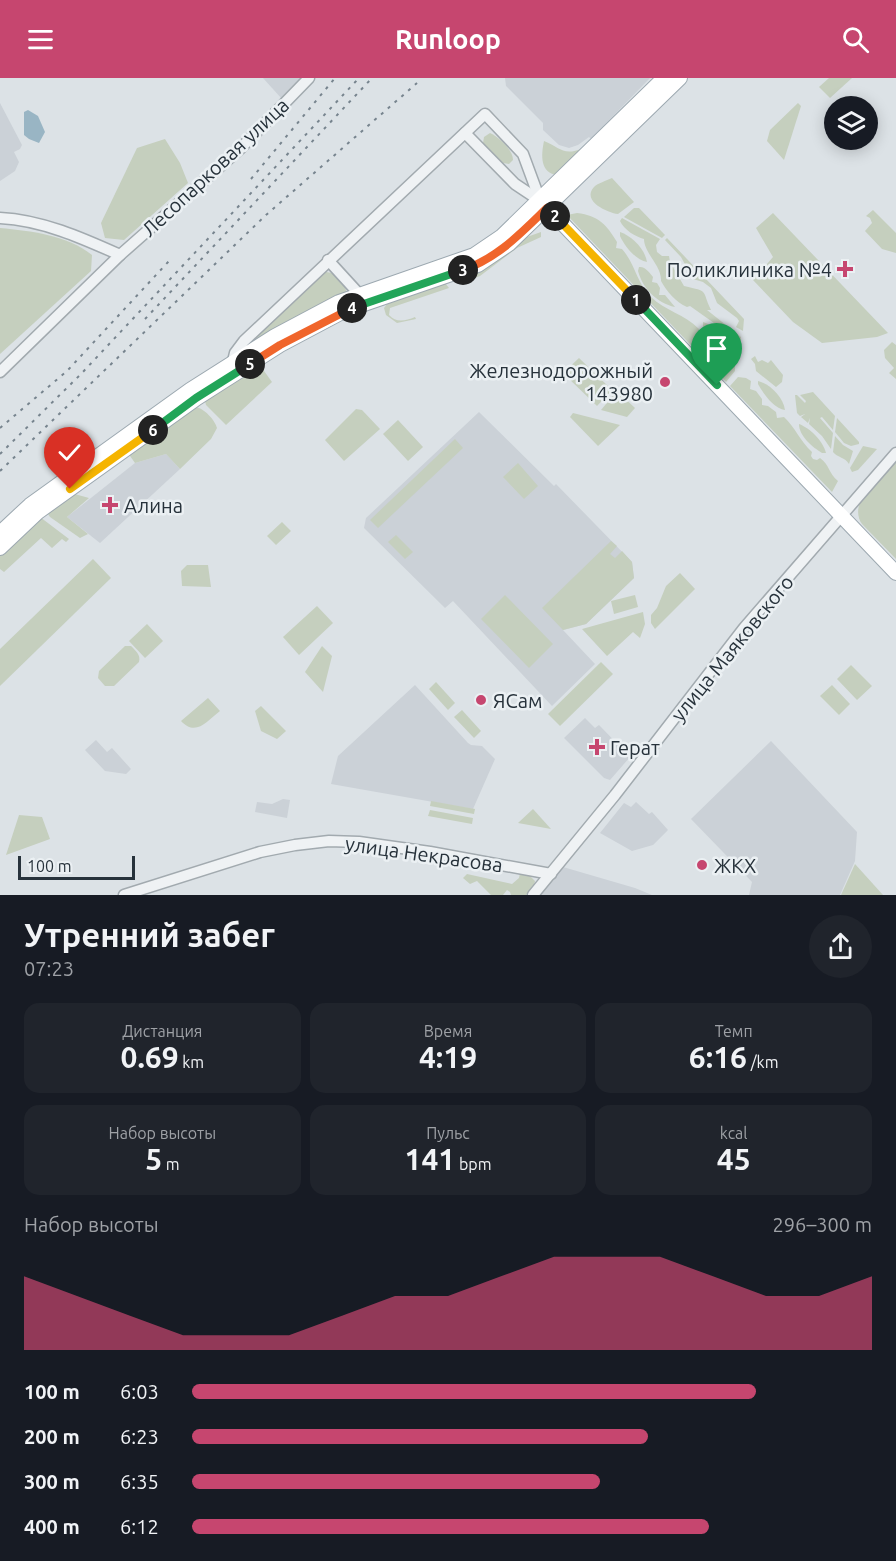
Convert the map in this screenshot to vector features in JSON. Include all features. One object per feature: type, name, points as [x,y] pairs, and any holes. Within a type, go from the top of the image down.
[{"type":"main road","points":[[0,533],[30,505],[190,390],[344,311],[478,265],[509,244],[543,204],[664,78]]},
{"type":"main road","points":[[0,548],[38,512],[196,398],[285,330],[339,302],[474,255],[543,204],[680,78]]},
{"type":"main road","points":[[543,204],[896,573]]},
{"type":"street","name":"Лесопарковая улица","points":[[0,372],[120,255],[240,149],[309,78]]},
{"type":"street","points":[[232,369],[235,353],[244,341],[486,114],[523,154],[543,204]]},
{"type":"street","points":[[465,133],[515,184],[543,204]]},
{"type":"street","points":[[515,184],[529,172]]},
{"type":"street","points":[[0,218],[42,225],[65,232],[120,255]]},
{"type":"street","points":[[328,260],[360,295]]},
{"type":"street","name":"улица Маяковского","points":[[533,895],[744,628],[896,453]]},
{"type":"street","name":"улица Некрасова","points":[[124,895],[260,852],[295,844],[329,842],[359,842],[430,852],[551,874]]},
{"type":"shaded area","points":[[263,78],[301,78],[282,99]]},
{"type":"shaded area","points":[[505,78],[650,78],[591,139],[589,137],[569,148],[559,145],[543,130],[543,123],[506,86]]},
{"type":"shaded area","points":[[0,103],[22,145],[14,152],[19,162],[15,171],[0,181]]},
{"type":"shaded area","points":[[479,412],[554,486],[556,484],[632,562],[634,578],[586,624],[563,630],[595,664],[552,706],[453,601],[445,608],[364,528],[366,518]]},
{"type":"shaded area","name":"Алина","points":[[166,454],[180,469],[100,543],[67,517],[135,463]]},
{"type":"shaded area","points":[[415,685],[468,743],[482,746],[495,759],[473,809],[331,784],[338,756]]},
{"type":"shaded area","name":"Герат","points":[[585,718],[595,728],[599,725],[630,757],[610,780],[604,778],[564,738]]},
{"type":"shaded area","points":[[96,740],[107,752],[112,748],[131,769],[126,774],[105,771],[85,750]]},
{"type":"shaded area","points":[[771,741],[857,832],[855,861],[840,895],[749,895],[752,882],[691,819]]},
{"type":"shaded area","points":[[283,799],[290,800],[287,818],[255,812],[257,802],[272,804]]},
{"type":"shaded area","points":[[636,802],[649,814],[652,812],[668,830],[653,845],[632,851],[600,833],[624,803],[631,807]]},
{"type":"shaded area","points":[[563,867],[635,888],[652,895],[538,895]]},
{"type":"green space","points":[[829,78],[852,78],[832,96],[828,96],[819,87]]},
{"type":"green space","points":[[798,103],[801,106],[784,160],[767,141],[770,130]]},
{"type":"green space","points":[[490,133],[511,152],[513,160],[509,164],[503,163],[483,143],[484,137]]},
{"type":"green space","points":[[165,139],[180,163],[188,183],[124,240],[105,238],[101,223],[137,148]]},
{"type":"green space","points":[[544,141],[571,152],[583,148],[557,175],[551,174],[543,162]]},
{"type":"green space","points":[[612,178],[634,202],[618,214],[603,209],[591,197],[594,187]]},
{"type":"green space","points":[[634,208],[639,208],[665,235],[662,238],[624,217]]},
{"type":"green space","points":[[873,210],[896,233],[896,253],[882,249],[865,231],[872,223],[866,216]]},
{"type":"green space","points":[[577,213],[591,216],[609,230],[617,242],[616,248],[622,249],[627,255],[642,285],[651,297],[699,329],[698,335],[710,343],[718,356],[724,356],[735,362],[735,371],[726,382],[567,215]]},
{"type":"green space","points":[[773,213],[888,333],[877,337],[822,343],[793,322],[753,280],[773,257],[756,228]]},
{"type":"green space","points":[[622,218],[660,239],[656,245],[657,252],[662,256],[669,256],[684,286],[704,292],[711,310],[707,310],[741,337],[740,351],[738,352],[728,335],[728,329],[721,328],[690,306],[683,305],[669,293],[661,281],[659,270],[644,239],[624,227],[620,221]]},
{"type":"green space","points":[[0,228],[60,238],[92,255],[91,271],[0,354]]},
{"type":"green space","points":[[541,232],[541,237],[517,248],[480,276],[462,283],[458,282],[458,279],[524,238]]},
{"type":"green space","points":[[620,232],[637,244],[644,252],[647,262],[631,252],[622,240]]},
{"type":"green space","points":[[667,238],[744,319],[743,331],[736,327],[739,321],[737,318],[717,303],[711,288],[693,279],[681,257],[665,240]]},
{"type":"green space","points":[[639,267],[649,272],[653,277],[652,282],[657,283],[660,288],[659,295],[665,295],[675,307],[657,299],[643,284],[638,271]]},
{"type":"green space","points":[[326,272],[340,279],[345,286],[346,293],[246,348],[256,336]]},
{"type":"green space","points":[[445,283],[449,288],[390,308],[389,315],[395,319],[404,320],[415,317],[416,319],[397,323],[386,315],[384,308],[390,300]]},
{"type":"green space","points":[[703,322],[720,333],[730,351],[715,342],[703,326]]},
{"type":"green space","points":[[892,342],[896,345],[896,379],[889,373],[894,368],[885,358],[884,350]]},
{"type":"green space","points":[[755,356],[758,362],[762,360],[768,363],[771,360],[783,375],[782,382],[776,387],[756,371],[751,359]]},
{"type":"green space","points":[[579,358],[612,390],[597,406],[563,373]]},
{"type":"green space","points":[[259,364],[272,382],[226,425],[206,405],[205,401]]},
{"type":"green space","points":[[738,377],[751,381],[750,389],[756,391],[762,399],[762,405],[776,412],[777,418],[784,417],[812,452],[813,459],[820,458],[826,463],[838,481],[832,492],[730,386]]},
{"type":"green space","points":[[758,381],[775,392],[782,400],[785,410],[777,407],[770,400],[760,388]]},
{"type":"green space","points":[[617,391],[635,408],[627,417],[601,410]]},
{"type":"green space","points":[[813,392],[835,416],[833,430],[822,417],[820,418],[833,433],[831,449],[822,436],[809,424],[810,418],[808,423],[801,417],[805,414],[800,416],[797,413],[795,395],[805,403],[806,401],[800,395]]},
{"type":"green space","points":[[195,407],[209,415],[217,428],[211,439],[180,469],[166,454],[135,463],[128,453]]},
{"type":"green space","points":[[356,409],[362,410],[380,429],[344,461],[325,440]]},
{"type":"green space","points":[[573,413],[620,425],[598,446],[570,417]]},
{"type":"green space","points":[[837,418],[859,444],[851,446],[844,443],[835,432]]},
{"type":"green space","points":[[398,420],[423,447],[408,461],[383,434]]},
{"type":"green space","points":[[799,424],[816,436],[826,453],[814,448],[807,441],[801,433]]},
{"type":"green space","points":[[835,436],[853,451],[849,464],[833,452]]},
{"type":"green space","points":[[455,439],[463,448],[378,528],[370,520]]},
{"type":"green space","points":[[863,446],[877,449],[858,470],[852,472],[850,468]]},
{"type":"green space","points":[[896,458],[896,559],[862,524],[858,512],[861,500]]},
{"type":"green space","points":[[518,463],[538,486],[524,499],[503,477]]},
{"type":"green space","points":[[71,493],[89,498],[67,517],[88,534],[80,538],[50,517],[46,511]]},
{"type":"green space","points":[[40,517],[69,539],[66,542],[62,539],[52,548],[41,538],[4,572],[0,569],[0,555]]},
{"type":"green space","points":[[282,522],[291,531],[276,545],[267,536]]},
{"type":"green space","points":[[396,535],[413,552],[405,559],[388,542]]},
{"type":"green space","points":[[611,541],[617,546],[610,554],[615,558],[622,551],[632,562],[634,578],[586,624],[563,630],[542,608]]},
{"type":"green space","points":[[93,559],[111,578],[0,686],[0,649]]},
{"type":"green space","points":[[187,565],[208,565],[211,587],[182,586],[181,571]]},
{"type":"green space","points":[[680,573],[695,589],[655,629],[651,623],[651,615],[657,608],[666,586]]},
{"type":"green space","points":[[505,595],[553,644],[529,668],[481,619]]},
{"type":"green space","points":[[635,595],[638,607],[614,614],[611,601]]},
{"type":"green space","points":[[317,606],[333,623],[299,655],[283,637]]},
{"type":"green space","points":[[643,612],[645,624],[640,638],[633,632],[607,656],[582,629]]},
{"type":"green space","points":[[147,624],[163,641],[145,658],[129,641]]},
{"type":"green space","points":[[125,646],[131,646],[136,651],[139,662],[114,686],[105,686],[98,678],[99,671]]},
{"type":"green space","points":[[322,646],[332,656],[323,692],[305,672]]},
{"type":"green space","points":[[601,662],[613,674],[560,726],[548,714]]},
{"type":"green space","points":[[851,665],[872,686],[857,700],[837,679]]},
{"type":"green space","points":[[436,682],[455,703],[448,710],[429,689]]},
{"type":"green space","points":[[832,685],[850,704],[839,715],[820,696]]},
{"type":"green space","points":[[208,698],[220,711],[197,728],[186,726],[181,721]]},
{"type":"green space","points":[[261,706],[286,731],[277,739],[261,731],[255,711]]},
{"type":"green space","points":[[462,710],[481,731],[474,738],[454,717]]},
{"type":"green space","points":[[431,801],[475,809],[474,814],[430,806]]},
{"type":"green space","points":[[533,809],[551,829],[518,823]]},
{"type":"green space","points":[[430,810],[473,818],[472,824],[428,816]]},
{"type":"green space","points":[[19,815],[42,817],[50,839],[6,855]]},
{"type":"green space","points":[[855,864],[883,895],[841,895]]},
{"type":"green space","points":[[520,873],[528,874],[535,881],[534,886],[526,895],[511,895],[507,890],[503,895],[491,895],[477,881],[470,884],[463,878],[467,874],[512,884],[519,878]]},
{"type":"water","points":[[28,110],[38,116],[45,132],[39,143],[24,135],[24,112]]},
{"type":"railway","points":[[251,179],[335,78]]},
{"type":"railway","points":[[0,454],[81,374],[359,78]]},
{"type":"railway","points":[[145,319],[372,78]]},
{"type":"railway","points":[[0,471],[266,215],[417,83]]},
{"type":"railway","points":[[0,428],[67,371],[169,261]]},
{"type":"place","name":"Поликлиника №4","points":[[845,269]]},
{"type":"place","name":"Железнодорожный 143980","points":[[665,382]]},
{"type":"place","name":"Алина","points":[[110,505]]},
{"type":"place","name":"ЯСам","points":[[481,700]]},
{"type":"place","name":"Герат","points":[[597,747]]},
{"type":"place","name":"ЖКХ","points":[[702,865]]},
{"type":"route","points":[[70,489],[196,398],[280,345],[344,311],[478,265],[509,244],[547,208],[717,385]]}]
